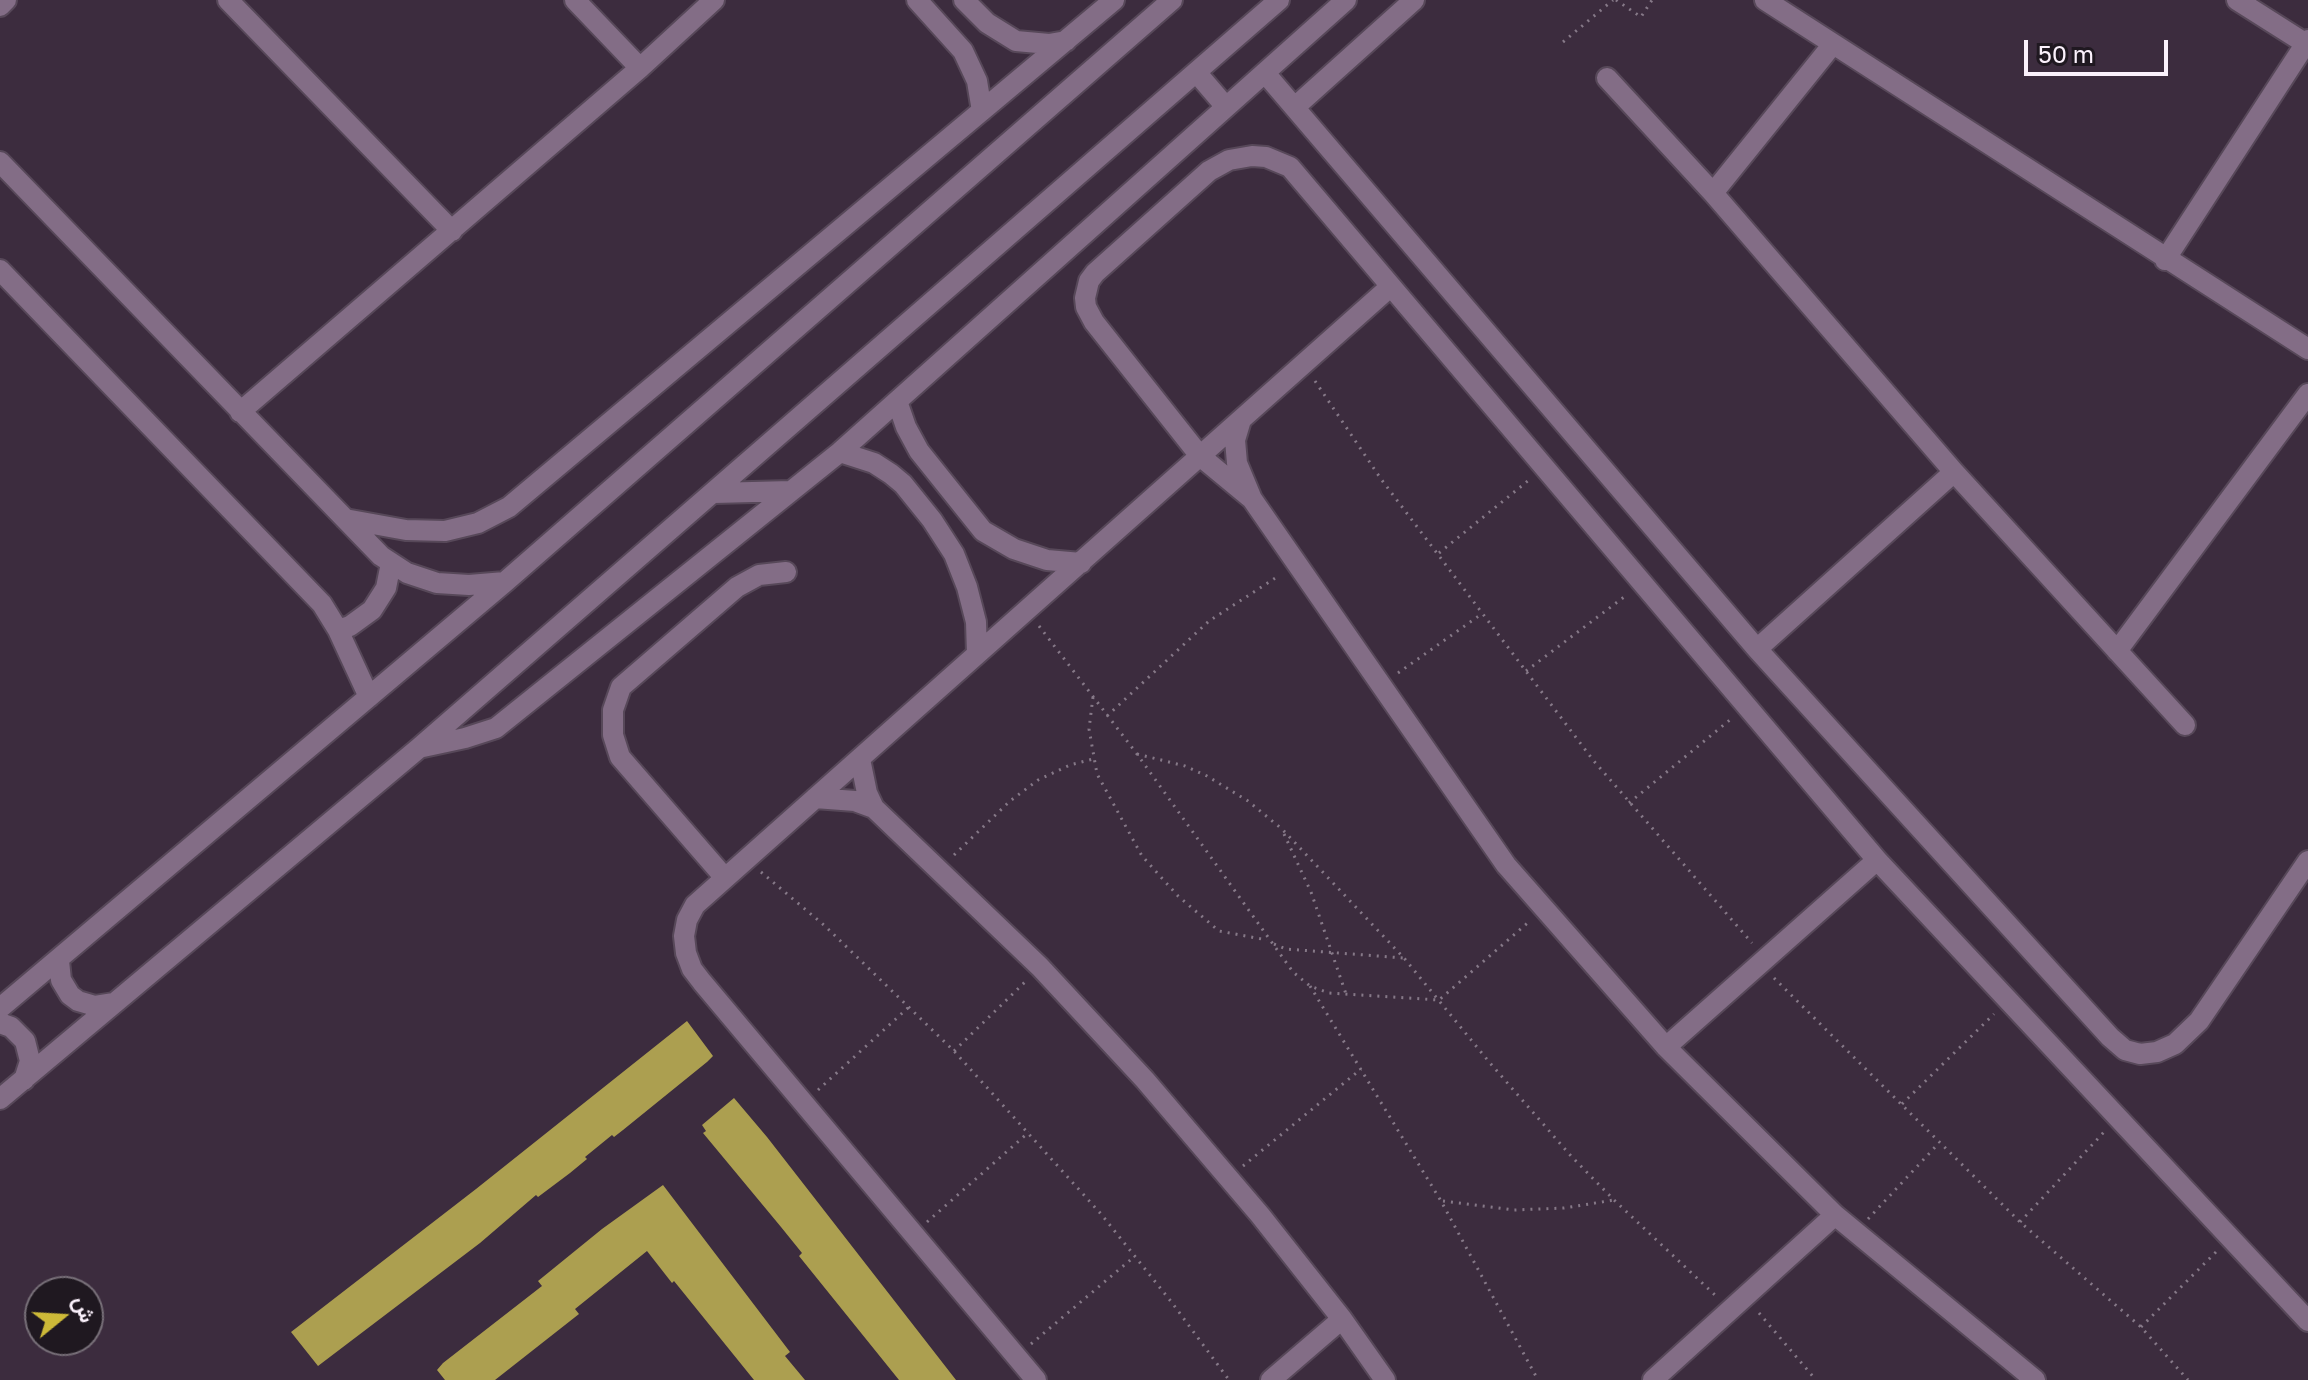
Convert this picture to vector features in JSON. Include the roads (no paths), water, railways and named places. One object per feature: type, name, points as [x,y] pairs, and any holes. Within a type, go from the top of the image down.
[{"type":"street","points":[[0,6],[6,0]]},
{"type":"street","points":[[228,0],[452,231]]},
{"type":"street","points":[[575,0],[640,68]]},
{"type":"street","points":[[240,412],[640,68],[714,0]]},
{"type":"street","points":[[917,0],[963,51],[977,81],[982,111]]},
{"type":"street","points":[[964,0],[987,23],[1016,41],[1049,44],[1066,41]]},
{"type":"street","points":[[345,519],[406,530],[445,531],[478,523],[509,507],[1114,0]]},
{"type":"street","points":[[0,1008],[505,582],[1172,0]]},
{"type":"street","points":[[0,1099],[419,748],[1279,0]]},
{"type":"street","points":[[419,748],[496,728],[840,452],[1346,0]]},
{"type":"street","points":[[1295,107],[1414,0]]},
{"type":"street","points":[[1765,0],[2165,260],[2308,349]]},
{"type":"street","points":[[2165,260],[2307,43],[2237,0]]},
{"type":"street","points":[[1713,193],[1833,44]]},
{"type":"street","points":[[1196,72],[1226,107]]},
{"type":"street","points":[[1265,73],[1757,649],[2125,1050],[2140,1054],[2157,1052],[2175,1044],[2199,1021],[2308,861]]},
{"type":"street","points":[[1607,78],[1713,193],[1954,472],[2185,725]]},
{"type":"street","points":[[1252,499],[1200,456],[1094,322],[1086,307],[1086,290],[1095,273],[1219,165],[1239,158],[1266,157],[1290,167],[1877,860],[2308,1321]]},
{"type":"street","points":[[0,162],[381,556],[407,573],[437,583],[469,585],[505,582]]},
{"type":"street","points":[[0,270],[322,604],[338,630],[369,697]]},
{"type":"street","points":[[1036,1380],[692,969],[684,936],[687,920],[695,905],[1390,287]]},
{"type":"street","points":[[2117,651],[2308,394]]},
{"type":"street","points":[[897,401],[919,451],[983,531],[1014,549],[1081,563]]},
{"type":"street","points":[[1241,420],[1235,440],[1237,463],[1252,499],[1506,865],[1666,1047],[1835,1215],[2035,1380]]},
{"type":"street","points":[[891,474],[919,451]]},
{"type":"street","points":[[840,452],[874,463],[891,474],[932,520],[954,554],[967,587],[976,622],[977,654]]},
{"type":"street","points":[[1757,649],[1954,472]]},
{"type":"street","points":[[714,493],[791,491]]},
{"type":"street","points":[[954,554],[983,531]]},
{"type":"street","points":[[338,630],[350,626],[372,610],[386,588],[391,563]]},
{"type":"street","points":[[725,878],[620,757],[613,735],[613,710],[621,687],[737,587],[759,575],[786,572]]},
{"type":"street","points":[[860,759],[867,793],[874,808],[1040,967],[1145,1080],[1342,1319],[1385,1380]]},
{"type":"street","points":[[815,798],[855,801],[874,808]]},
{"type":"street","points":[[1666,1047],[1877,860]]},
{"type":"street","points":[[59,961],[61,980],[70,995],[86,1005],[114,1003]]},
{"type":"street","points":[[0,1023],[11,1027],[25,1041],[30,1061],[24,1080]]},
{"type":"street","points":[[1653,1380],[1835,1215]]},
{"type":"street","points":[[1271,1380],[1342,1319]]}]
